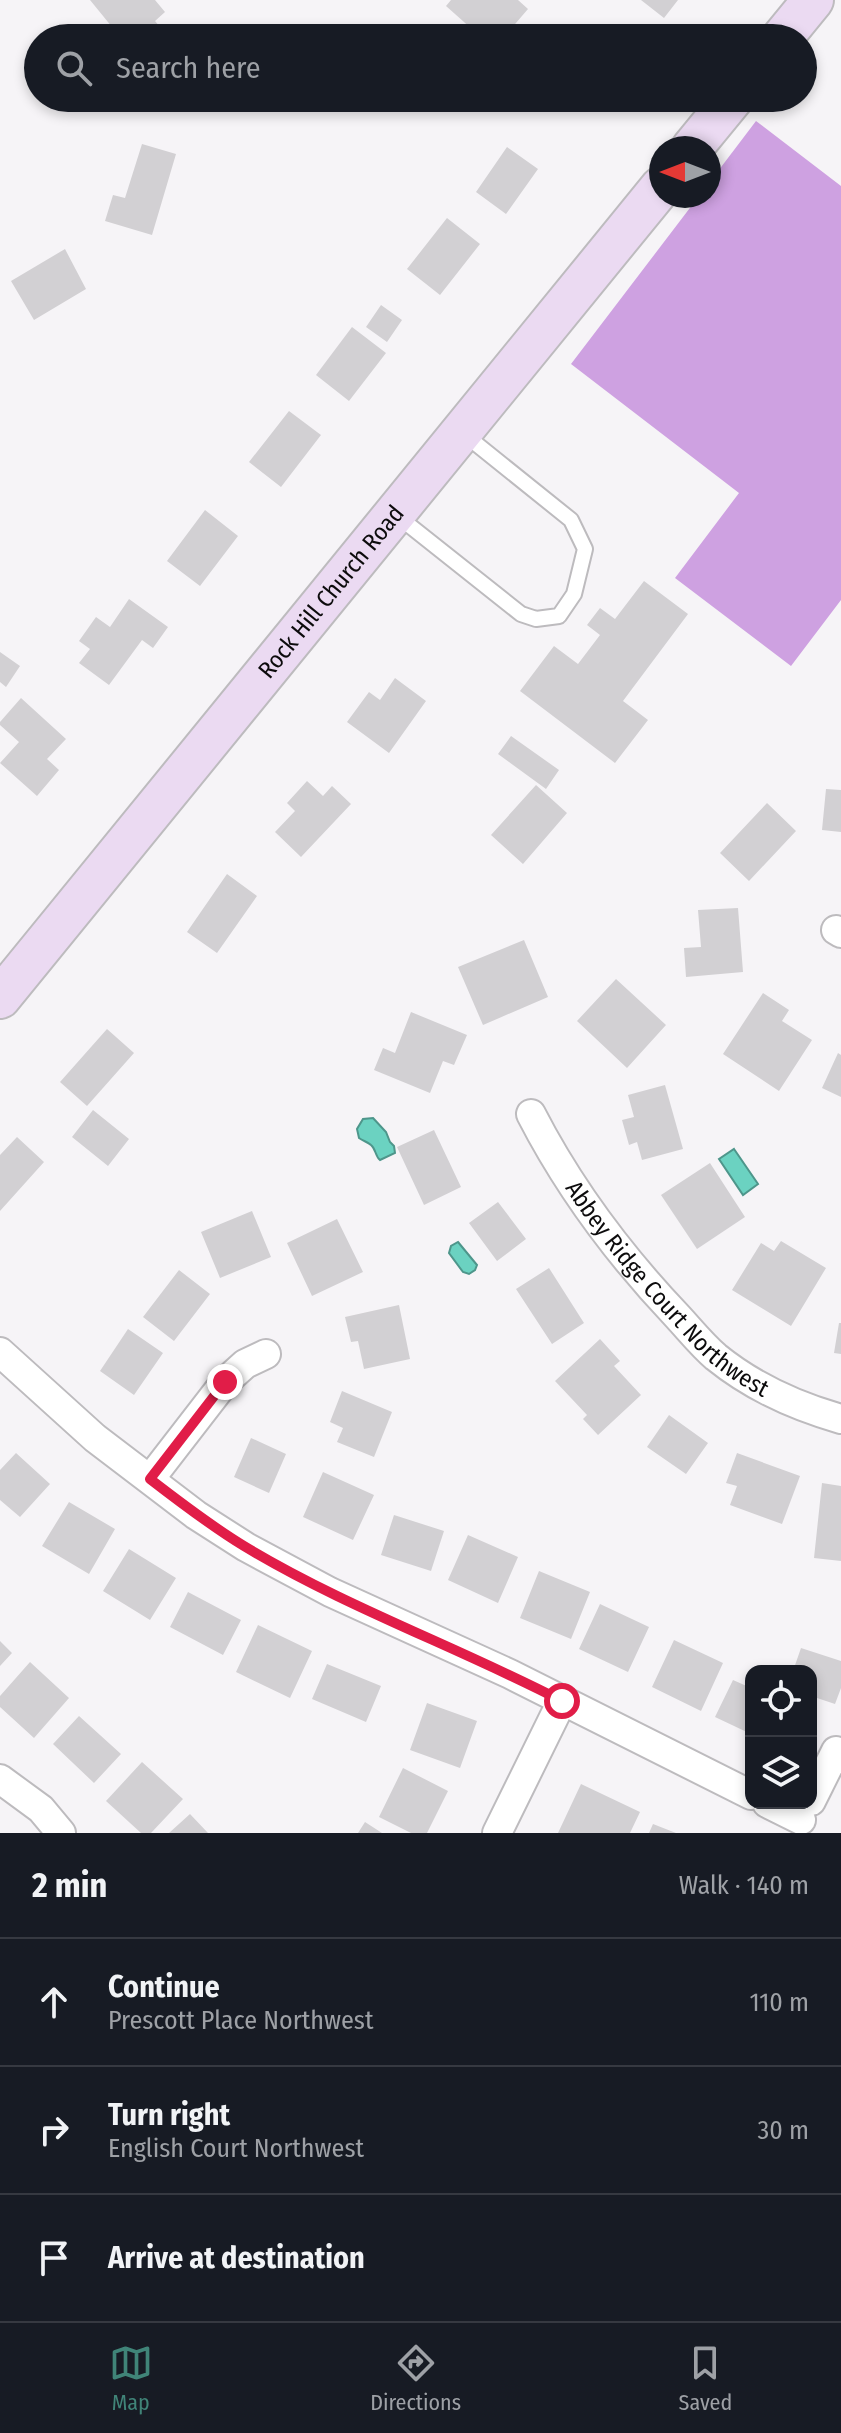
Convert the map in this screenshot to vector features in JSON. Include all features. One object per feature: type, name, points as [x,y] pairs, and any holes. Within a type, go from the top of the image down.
[{"type":"street","points":[[793,24],[813,0]]},
{"type":"street","points":[[702,136],[722,112]]},
{"type":"street","name":"Rock Hill Church Road","points":[[0,998],[649,202]]},
{"type":"street","name":"Abbey Ridge Court Northwest","points":[[531,1114],[554,1159],[584,1202],[652,1290],[714,1355],[782,1399],[841,1419]]},
{"type":"street","points":[[0,1352],[95,1438],[196,1515],[260,1555],[330,1592],[510,1674],[745,1792]]},
{"type":"street","points":[[150,1479],[225,1382],[245,1364],[266,1354]]},
{"type":"street","points":[[497,1833],[562,1701]]},
{"type":"street","points":[[804,1814],[836,1751]]},
{"type":"street","points":[[0,1779],[41,1809],[61,1833]]},
{"type":"lane","points":[[395,514],[521,614],[536,619],[559,616],[574,594],[585,549],[571,520],[462,432]]},
{"type":"shaded area","points":[[756,121],[841,186],[841,600],[791,666],[675,578],[739,493],[571,364],[690,208],[721,208],[721,167]]},
{"type":"shaded area","points":[[373,1118],[394,1146],[395,1153],[380,1160],[373,1147],[359,1138],[357,1129],[363,1119]]},
{"type":"shaded area","points":[[734,1149],[758,1184],[743,1195],[719,1159]]},
{"type":"shaded area","points":[[458,1242],[477,1265],[469,1274],[463,1272],[449,1253],[451,1246]]},
{"type":"building","points":[[90,0],[155,0],[165,12],[155,21],[158,24],[110,24]]},
{"type":"building","points":[[451,0],[518,0],[528,9],[515,24],[466,24],[446,6]]},
{"type":"building","points":[[641,0],[678,0],[664,18]]},
{"type":"building","points":[[142,144],[176,154],[152,235],[105,221],[113,195],[125,198]]},
{"type":"building","points":[[507,147],[538,169],[506,214],[476,192]]},
{"type":"building","points":[[447,218],[480,244],[440,295],[407,269]]},
{"type":"building","points":[[65,249],[86,289],[34,320],[11,281]]},
{"type":"building","points":[[381,305],[402,320],[387,342],[366,327]]},
{"type":"building","points":[[352,327],[386,353],[349,401],[316,375]]},
{"type":"building","points":[[289,411],[321,435],[281,487],[249,462]]},
{"type":"building","points":[[205,510],[238,536],[200,586],[167,561]]},
{"type":"building","points":[[644,581],[688,614],[623,701],[648,720],[615,763],[520,691],[554,646],[578,664],[600,635],[587,625],[600,608],[615,619]]},
{"type":"building","points":[[129,599],[168,627],[153,648],[142,640],[109,685],[79,663],[90,649],[79,641],[96,617],[110,627]]},
{"type":"building","points":[[0,652],[20,666],[6,687],[0,682]]},
{"type":"building","points":[[395,678],[426,701],[389,753],[347,722],[369,692],[380,700]]},
{"type":"building","points":[[21,698],[66,739],[47,759],[59,770],[37,796],[0,763],[19,742],[0,722]]},
{"type":"building","points":[[511,736],[559,770],[546,789],[498,754]]},
{"type":"building","points":[[307,781],[323,796],[332,786],[351,804],[301,857],[275,832],[295,811],[287,803]]},
{"type":"building","points":[[536,785],[567,813],[523,864],[491,835]]},
{"type":"building","points":[[826,789],[841,790],[841,832],[822,830]]},
{"type":"building","points":[[767,803],[796,831],[749,881],[720,853]]},
{"type":"building","points":[[227,874],[257,896],[217,953],[187,932]]},
{"type":"building","points":[[738,908],[743,972],[686,977],[684,948],[701,947],[698,910]]},
{"type":"building","points":[[524,940],[548,997],[483,1025],[458,967]]},
{"type":"building","points":[[616,979],[666,1025],[627,1068],[577,1021]]},
{"type":"building","points":[[763,993],[789,1010],[782,1021],[812,1040],[779,1091],[723,1054]]},
{"type":"building","points":[[411,1012],[467,1035],[454,1065],[443,1061],[430,1093],[374,1070],[383,1048],[395,1053]]},
{"type":"building","points":[[107,1029],[134,1053],[87,1106],[60,1082]]},
{"type":"building","points":[[838,1053],[841,1055],[841,1097],[822,1088]]},
{"type":"building","points":[[665,1085],[683,1149],[642,1160],[637,1142],[629,1145],[622,1120],[634,1117],[628,1095]]},
{"type":"building","points":[[93,1110],[129,1139],[108,1166],[72,1137]]},
{"type":"building","points":[[434,1130],[461,1187],[424,1205],[397,1147]]},
{"type":"building","points":[[17,1137],[44,1162],[0,1211],[0,1155]]},
{"type":"building","points":[[710,1163],[745,1217],[697,1249],[661,1195]]},
{"type":"building","points":[[498,1202],[526,1239],[497,1261],[469,1223]]},
{"type":"building","points":[[252,1211],[271,1257],[220,1278],[201,1232]]},
{"type":"building","points":[[337,1219],[363,1272],[312,1296],[287,1243]]},
{"type":"building","points":[[781,1241],[826,1268],[791,1326],[732,1290],[761,1243],[774,1251]]},
{"type":"building","points":[[549,1268],[584,1323],[552,1344],[516,1289]]},
{"type":"building","points":[[179,1270],[210,1294],[174,1341],[143,1317]]},
{"type":"building","points":[[399,1305],[410,1359],[364,1369],[358,1341],[351,1342],[345,1317]]},
{"type":"building","points":[[841,1323],[841,1354],[834,1353]]},
{"type":"building","points":[[128,1329],[163,1353],[134,1395],[100,1371]]},
{"type":"building","points":[[600,1339],[620,1361],[614,1366],[641,1395],[598,1435],[583,1419],[587,1415],[555,1381]]},
{"type":"building","points":[[342,1391],[392,1412],[374,1457],[337,1442],[343,1428],[330,1422]]},
{"type":"building","points":[[669,1415],[708,1443],[686,1474],[647,1447]]},
{"type":"building","points":[[251,1438],[286,1454],[269,1493],[234,1477]]},
{"type":"building","points":[[16,1453],[50,1484],[20,1517],[0,1500],[0,1470]]},
{"type":"building","points":[[737,1453],[800,1476],[782,1524],[730,1505],[737,1486],[726,1483]]},
{"type":"building","points":[[323,1472],[374,1495],[353,1540],[303,1517]]},
{"type":"building","points":[[822,1483],[841,1486],[841,1561],[814,1558]]},
{"type":"building","points":[[69,1502],[115,1529],[89,1574],[42,1546]]},
{"type":"building","points":[[394,1515],[444,1531],[431,1571],[381,1555]]},
{"type":"building","points":[[468,1535],[518,1557],[498,1603],[448,1580]]},
{"type":"building","points":[[129,1549],[176,1578],[150,1620],[103,1591]]},
{"type":"building","points":[[539,1571],[590,1592],[571,1639],[520,1618]]},
{"type":"building","points":[[188,1592],[241,1620],[223,1655],[170,1627]]},
{"type":"building","points":[[600,1604],[649,1627],[628,1672],[579,1649]]},
{"type":"building","points":[[258,1625],[312,1651],[290,1698],[236,1672]]},
{"type":"building","points":[[674,1640],[723,1663],[701,1711],[652,1687]]},
{"type":"building","points":[[0,1641],[12,1653],[0,1666]]},
{"type":"building","points":[[801,1648],[841,1661],[841,1688],[835,1704],[817,1698],[817,1665],[795,1665]]},
{"type":"building","points":[[30,1662],[69,1698],[34,1738],[0,1707],[0,1696]]},
{"type":"building","points":[[327,1664],[381,1686],[366,1722],[312,1699]]},
{"type":"building","points":[[733,1680],[745,1685],[745,1731],[715,1717]]},
{"type":"building","points":[[427,1703],[477,1721],[460,1768],[410,1750]]},
{"type":"building","points":[[79,1716],[121,1754],[94,1783],[53,1744]]},
{"type":"building","points":[[142,1762],[183,1799],[151,1833],[141,1833],[106,1801]]},
{"type":"building","points":[[403,1768],[448,1791],[427,1833],[411,1833],[379,1817]]},
{"type":"building","points":[[581,1784],[640,1812],[630,1833],[558,1833]]},
{"type":"building","points":[[190,1814],[208,1833],[169,1833]]},
{"type":"building","points":[[365,1822],[382,1833],[358,1833]]},
{"type":"building","points":[[653,1824],[676,1833],[649,1833]]},
{"type":"route","points":[[225,1382],[150,1479],[196,1515],[246,1547],[330,1592],[562,1701]]}]
